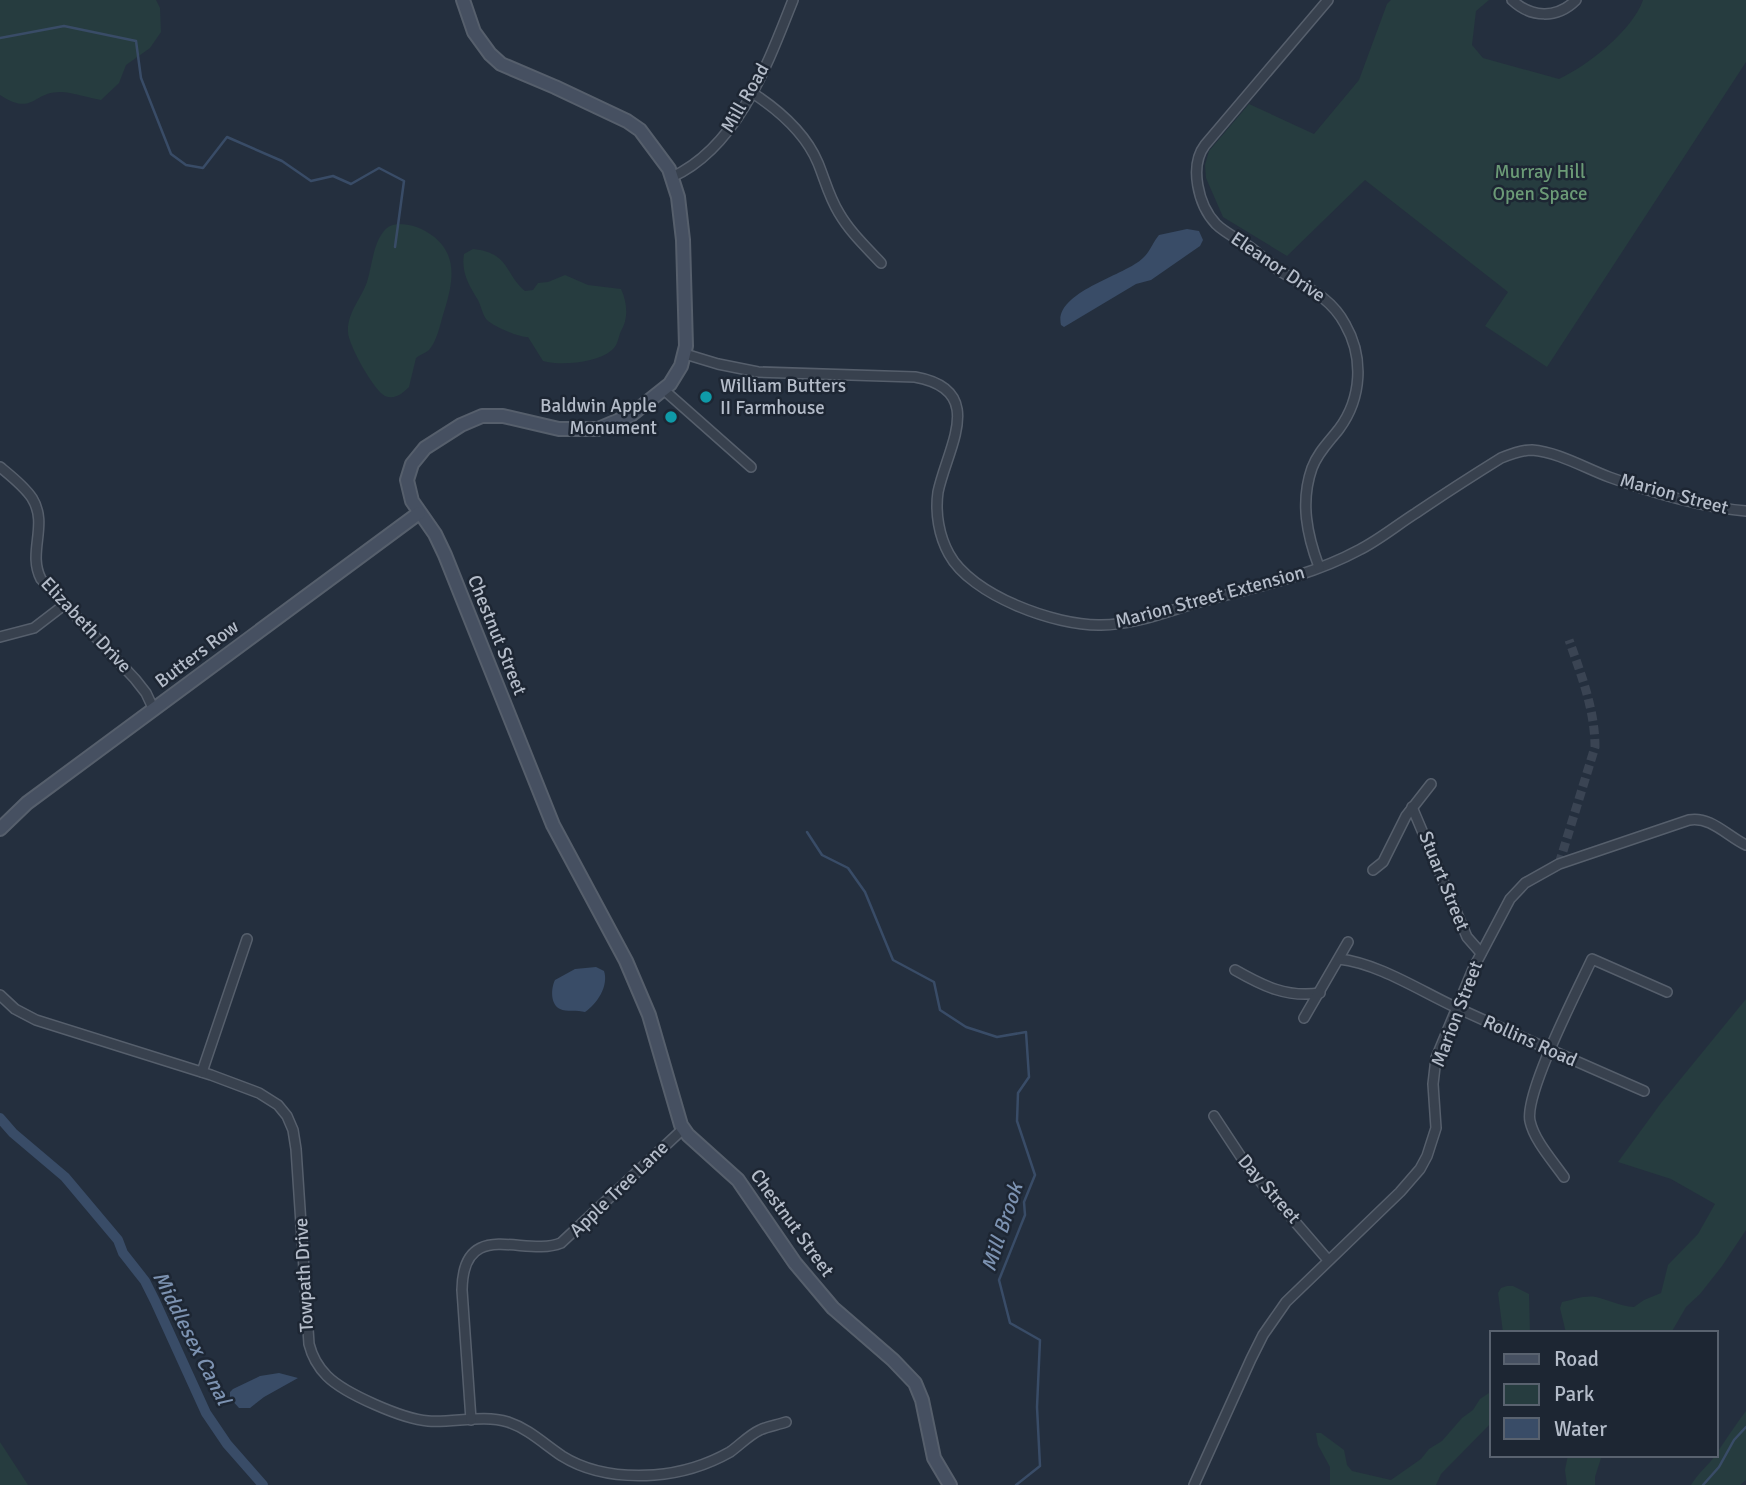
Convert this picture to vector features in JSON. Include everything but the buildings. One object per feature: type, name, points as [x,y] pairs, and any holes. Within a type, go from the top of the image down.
[{"type":"street","name":"Chestnut Street","points":[[463,0],[474,33],[496,59],[516,71],[555,86],[631,123],[646,136],[672,177],[678,197],[683,240],[685,354],[678,373],[664,390],[631,415],[598,429],[548,428],[493,415],[461,425],[425,448],[412,464],[408,475],[408,489],[419,513],[435,534],[445,555],[558,835],[626,961],[646,1007],[683,1129],[738,1180],[795,1263],[833,1308],[893,1360],[915,1383],[922,1400],[934,1458],[950,1485]]},
{"type":"street","name":"Mill Road","points":[[672,177],[703,158],[740,115],[793,0]]},
{"type":"street","name":"Eleanor Drive","points":[[1319,567],[1307,529],[1308,485],[1320,452],[1337,432],[1353,405],[1359,375],[1354,344],[1341,316],[1327,300],[1315,290],[1279,271],[1214,222],[1198,186],[1196,170],[1205,145],[1328,0]]},
{"type":"street","points":[[1512,0],[1525,10],[1541,14],[1559,12],[1576,0]]},
{"type":"street","points":[[751,92],[783,115],[805,140],[839,214],[881,264]]},
{"type":"street","name":"Marion Street Extension","points":[[685,354],[758,372],[915,377],[944,388],[953,398],[958,417],[957,431],[938,494],[937,514],[944,544],[959,570],[975,585],[1047,617],[1089,625],[1132,622],[1268,585],[1319,567],[1359,550],[1501,458],[1523,450]]},
{"type":"street","points":[[664,390],[751,467]]},
{"type":"street","name":"Marion Street","points":[[1523,450],[1542,452],[1680,499],[1713,508],[1746,511]]},
{"type":"street","name":"Elizabeth Drive","points":[[0,467],[25,489],[36,505],[40,524],[35,554],[36,568],[44,584],[97,636],[135,679],[154,710]]},
{"type":"street","name":"Butters Row","points":[[0,829],[27,803],[419,513]]},
{"type":"street","points":[[0,637],[34,628],[64,605]]},
{"type":"street","points":[[1373,870],[1383,862],[1412,807],[1431,784]]},
{"type":"street","name":"Stuart Street","points":[[1412,807],[1467,937],[1481,953]]},
{"type":"street","name":"Marion Street","points":[[1194,1485],[1263,1335],[1290,1297],[1400,1192],[1420,1169],[1436,1128],[1436,1058],[1481,953],[1517,890],[1536,875],[1559,864],[1697,819],[1708,822],[1746,845]]},
{"type":"street","points":[[202,1072],[247,939]]},
{"type":"street","points":[[1304,1018],[1348,942]]},
{"type":"street","points":[[1564,1177],[1535,1134],[1529,1114],[1530,1100],[1592,958],[1667,992]]},
{"type":"street","name":"Rollins Road","points":[[1339,959],[1390,975],[1551,1051],[1644,1091]]},
{"type":"street","points":[[1236,970],[1278,991],[1302,995],[1320,993]]},
{"type":"street","name":"Towpath Drive","points":[[0,995],[15,1009],[36,1020],[202,1072],[269,1098],[283,1110],[290,1122],[296,1149],[308,1338],[312,1355],[321,1370],[339,1386],[407,1417],[441,1422],[508,1422],[574,1462],[601,1472],[636,1476],[667,1474],[700,1466],[733,1450],[758,1432],[786,1422]]},
{"type":"street","name":"Day Street","points":[[1214,1116],[1247,1166],[1328,1260]]},
{"type":"street","name":"Apple Tree Lane","points":[[471,1420],[461,1290],[462,1278],[472,1256],[482,1248],[501,1243],[542,1247],[561,1243],[683,1129]]},
{"type":"green space","points":[[0,0],[156,0],[160,8],[161,32],[150,48],[126,65],[119,83],[101,100],[62,92],[20,104],[0,95]]},
{"type":"green space","name":"Murray Hill Open Space","points":[[1391,0],[1489,0],[1476,11],[1472,45],[1483,58],[1559,79],[1608,46],[1630,23],[1643,0],[1746,0],[1746,62],[1547,367],[1485,326],[1508,292],[1365,180],[1287,256],[1223,217],[1206,178],[1205,165],[1209,151],[1249,104],[1314,134],[1359,80],[1387,4]]},
{"type":"green space","points":[[398,224],[417,227],[442,244],[452,272],[449,293],[434,342],[429,350],[416,358],[409,387],[398,395],[389,397],[380,392],[362,367],[349,338],[348,325],[367,282],[380,236],[387,228]]},
{"type":"green space","points":[[473,249],[485,251],[500,259],[525,291],[533,290],[538,283],[565,275],[588,285],[621,289],[626,315],[616,346],[588,361],[543,361],[528,337],[501,328],[486,318],[464,267],[464,254]]},
{"type":"green space","points":[[1746,999],[1746,1230],[1722,1266],[1686,1307],[1672,1331],[1566,1331],[1560,1308],[1562,1302],[1592,1297],[1634,1307],[1661,1293],[1668,1265],[1698,1234],[1715,1204],[1671,1179],[1618,1162],[1661,1103]]},
{"type":"green space","points":[[1513,1286],[1529,1294],[1530,1331],[1503,1331],[1498,1293],[1501,1288]]},
{"type":"green space","points":[[1490,1392],[1490,1424],[1441,1474],[1436,1485],[1330,1485],[1330,1467],[1318,1445],[1316,1433],[1321,1433],[1344,1450],[1347,1465],[1352,1471],[1391,1480],[1442,1441],[1462,1418],[1473,1410],[1480,1399]]},
{"type":"green space","points":[[1746,1411],[1746,1480],[1740,1485],[1691,1485],[1714,1457],[1718,1457],[1718,1451]]},
{"type":"green space","points":[[0,1442],[28,1485],[0,1485]]},
{"type":"green space","points":[[1568,1457],[1601,1457],[1595,1485],[1567,1485],[1565,1470]]},
{"type":"water","points":[[1187,229],[1199,231],[1203,240],[1200,246],[1151,280],[1136,284],[1064,327],[1061,325],[1061,313],[1079,294],[1134,265],[1145,256],[1159,235]]},
{"type":"water","points":[[596,967],[604,971],[605,983],[594,1004],[585,1012],[557,1007],[552,996],[555,980],[575,969]]},
{"type":"water","points":[[279,1373],[298,1378],[250,1408],[239,1408],[230,1398],[233,1389],[260,1376]]},
{"type":"waterway","points":[[0,38],[64,26],[136,41],[141,78],[171,154],[186,165],[203,168],[227,137],[282,161],[311,181],[333,176],[351,184],[379,168],[404,181],[395,247]]},
{"type":"waterway","name":"Mill Brook","points":[[807,832],[822,855],[848,868],[865,892],[893,960],[934,982],[940,1010],[966,1027],[997,1037],[1026,1032],[1029,1077],[1018,1093],[1017,1121],[1035,1175],[1024,1202],[1025,1215],[999,1280],[1010,1323],[1040,1340],[1037,1407],[1040,1466],[1016,1485]]},
{"type":"waterway","name":"Middlesex Canal","points":[[0,1118],[13,1133],[65,1177],[118,1240],[123,1253],[145,1281],[206,1413],[227,1444],[263,1485]]},
{"type":"waterway","name":"Mill Brook","points":[[1703,1485],[1719,1467],[1734,1440],[1746,1427]]},
{"type":"tunnel","points":[[1559,864],[1595,747],[1590,706],[1569,640]]},
{"type":"place","name":"William Butters II Farmhouse","points":[[706,397]]},
{"type":"place","name":"Baldwin Apple Monument","points":[[671,417]]}]
